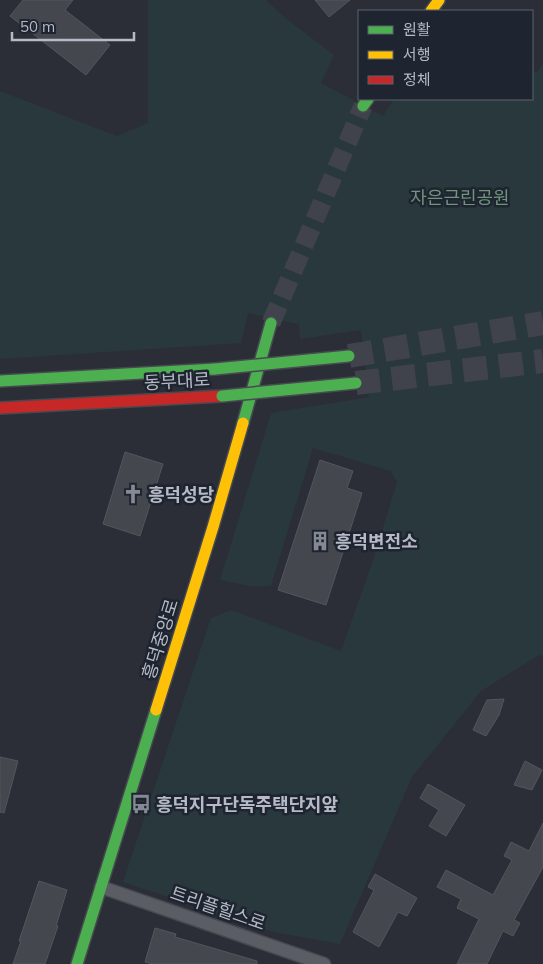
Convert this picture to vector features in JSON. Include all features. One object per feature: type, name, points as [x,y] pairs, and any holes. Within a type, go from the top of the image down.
[{"type":"main road","name":"흥덕중앙로","points":[[77,964],[213,526],[271,323]]},
{"type":"main road","name":"동부대로","points":[[0,381],[215,369],[350,356]]},
{"type":"main road","name":"동부대로","points":[[0,408],[222,396],[356,383]]},
{"type":"street","name":"트리플힐스로","points":[[101,887],[324,964]]},
{"type":"green space","name":"자은근린공원","points":[[148,0],[266,0],[284,17],[334,55],[321,83],[383,116],[393,100],[533,100],[533,71],[537,73],[543,63],[543,656],[539,655],[481,691],[412,777],[340,944],[274,932],[123,882],[211,618],[231,610],[341,651],[372,563],[397,482],[391,471],[313,448],[271,586],[250,586],[220,580],[271,413],[369,397],[361,330],[300,339],[299,322],[297,324],[248,313],[241,343],[0,359],[0,91],[117,136],[148,123]]},
{"type":"building","points":[[23,0],[73,0],[65,10],[110,45],[86,75],[10,16]]},
{"type":"building","points":[[315,0],[350,0],[329,17]]},
{"type":"building","name":"흥덕성당","points":[[125,452],[163,464],[140,536],[103,524]]},
{"type":"building","name":"흥덕변전소","points":[[320,460],[353,471],[347,488],[362,493],[326,605],[278,590]]},
{"type":"building","points":[[504,699],[499,715],[486,736],[473,730],[487,700]]},
{"type":"building","points":[[0,757],[18,761],[4,813],[0,812]]},
{"type":"building","points":[[525,761],[542,770],[532,790],[514,785]]},
{"type":"building","points":[[428,784],[465,805],[446,836],[429,826],[439,810],[420,798]]},
{"type":"building","points":[[543,823],[543,867],[514,920],[520,923],[513,936],[503,931],[487,964],[457,964],[479,919],[457,908],[461,899],[437,887],[446,870],[493,895],[512,860],[504,856],[511,842],[529,851]]},
{"type":"building","points":[[375,874],[417,898],[407,916],[398,912],[379,947],[353,932],[374,890],[368,887]]},
{"type":"building","points":[[39,881],[67,890],[56,926],[58,926],[45,964],[13,964],[21,941],[19,941]]},
{"type":"building","points":[[155,928],[176,934],[175,937],[257,961],[257,964],[153,964],[145,962]]},
{"type":"tunnel","points":[[271,323],[363,106]]},
{"type":"tunnel","points":[[349,356],[543,323]]},
{"type":"tunnel","points":[[356,383],[543,361]]},
{"type":"traffic: fast","points":[[363,106],[367,100]]},
{"type":"traffic: fast","points":[[243,423],[271,323]]},
{"type":"traffic: fast","points":[[215,369],[349,356]]},
{"type":"traffic: fast","points":[[0,381],[215,369]]},
{"type":"traffic: fast","points":[[222,396],[356,383]]},
{"type":"traffic: fast","points":[[77,964],[156,710]]},
{"type":"traffic: slow","points":[[432,10],[439,0]]},
{"type":"traffic: slow","points":[[156,710],[243,423]]},
{"type":"traffic: jam","points":[[0,408],[222,396]]},
{"type":"place","name":"흥덕성당","points":[[133,494]]},
{"type":"place","name":"흥덕변전소","points":[[320,541]]},
{"type":"place","name":"흥덕지구단독주택단지앞","points":[[141,804]]}]
